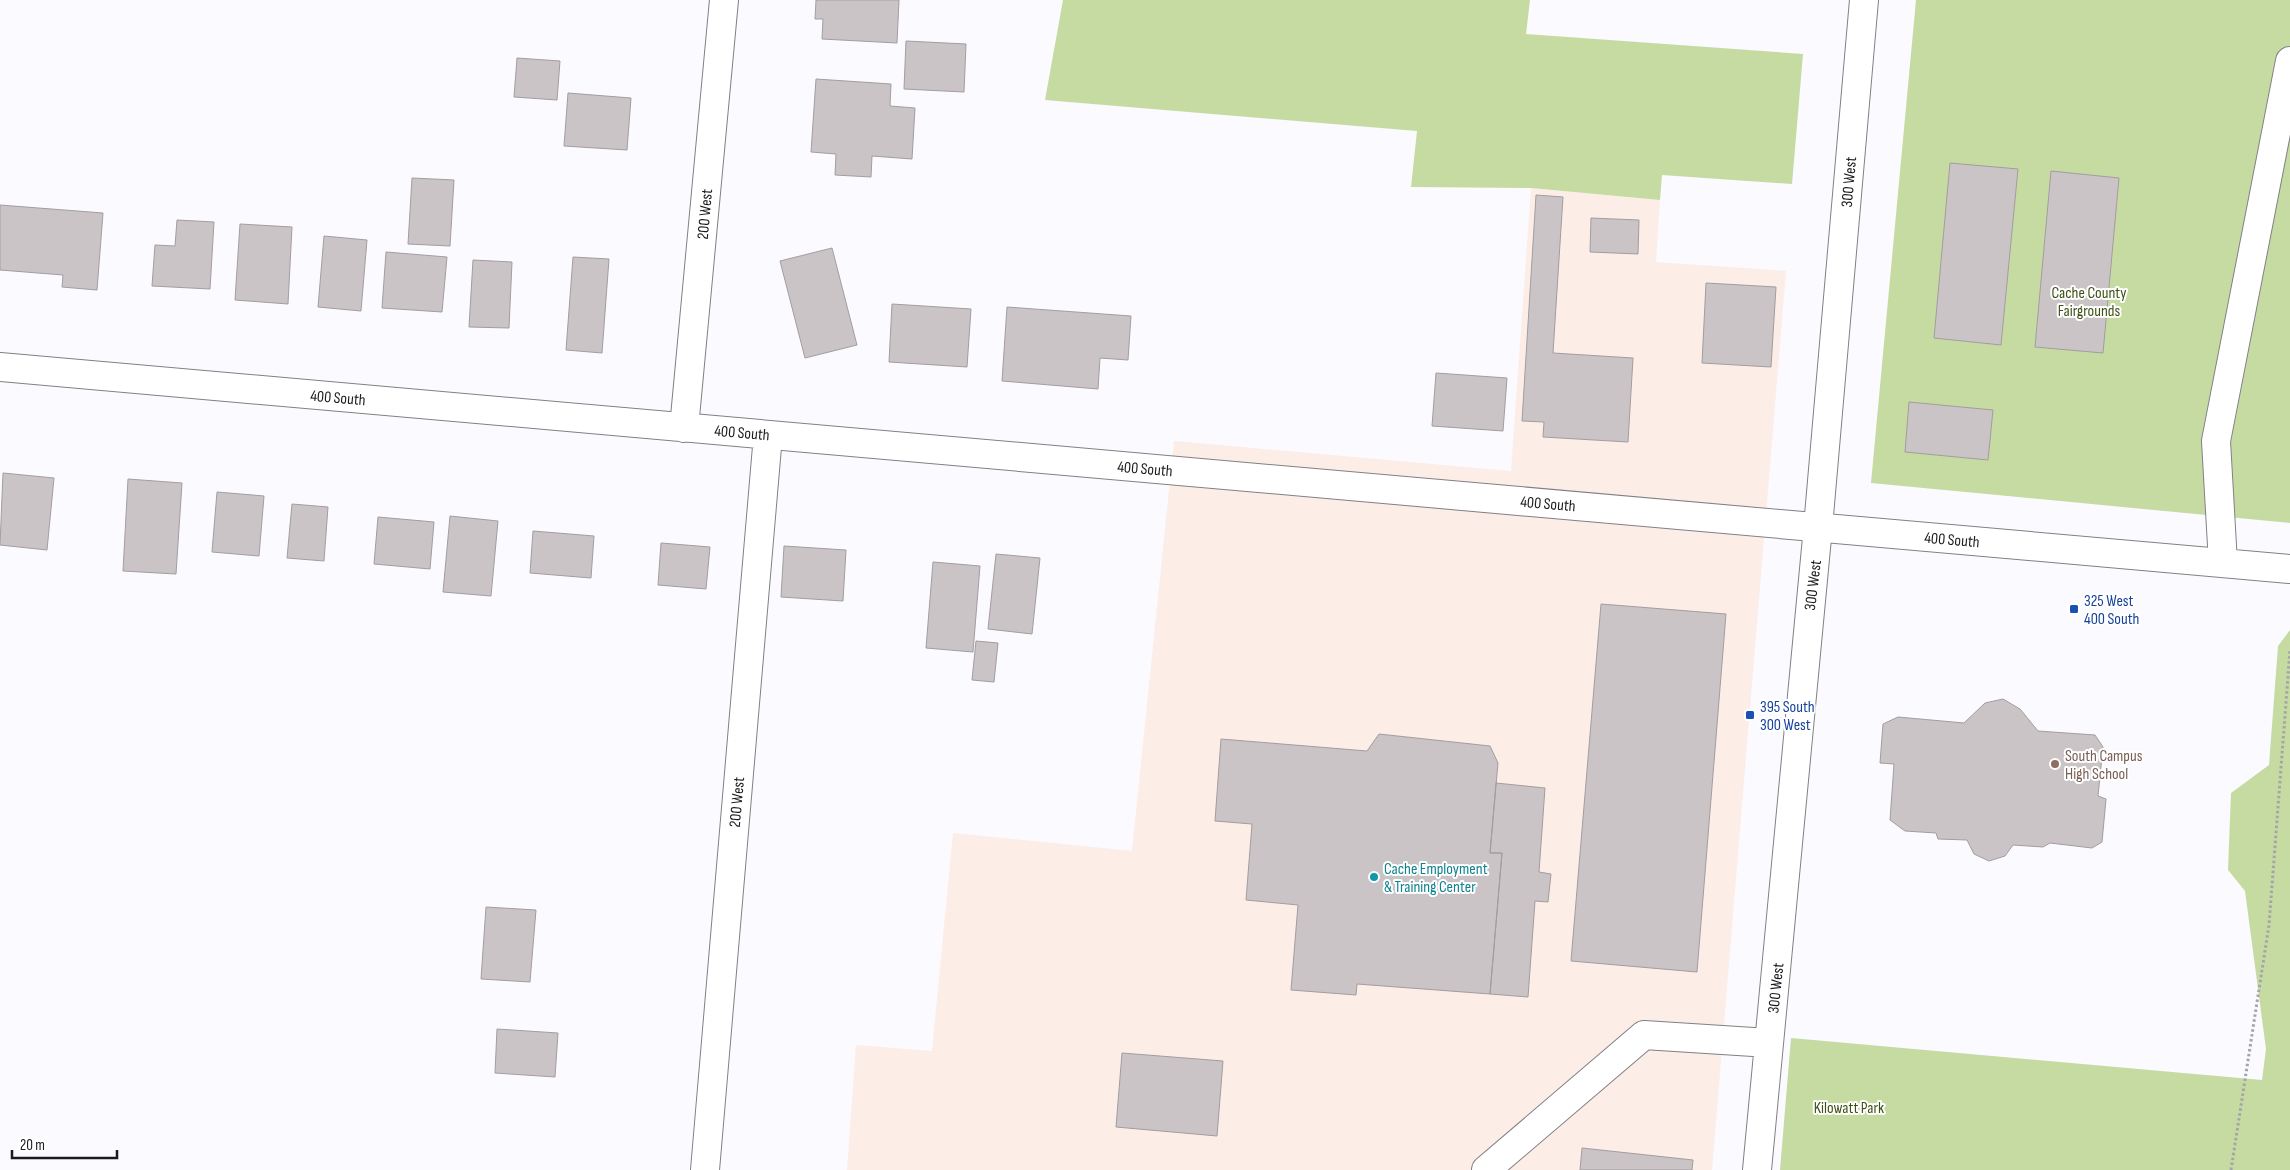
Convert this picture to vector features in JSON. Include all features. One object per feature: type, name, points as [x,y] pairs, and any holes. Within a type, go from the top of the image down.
[{"type":"street","name":"200 West","points":[[684,428],[724,0]]},
{"type":"street","name":"300 West","points":[[1756,1170],[1818,527],[1864,0]]},
{"type":"street","points":[[2224,563],[2216,441],[2290,60]]},
{"type":"street","name":"400 South","points":[[0,367],[2290,569]]},
{"type":"street","name":"200 West","points":[[705,1170],[768,435]]},
{"type":"street","points":[[1486,1170],[1644,1035],[1769,1043]]},
{"type":"path","points":[[2231,1170],[2269,925],[2290,650]]},
{"type":"shaded area","points":[[1531,188],[1660,200],[1656,262],[1786,271],[1712,1170],[847,1170],[856,1045],[932,1051],[953,833],[1132,851],[1174,441],[1511,471]]},
{"type":"green space","points":[[1063,0],[1530,0],[1526,34],[1803,54],[1792,184],[1662,175],[1660,200],[1531,188],[1411,187],[1417,131],[1045,100]]},
{"type":"green space","name":"Cache County Fairgrounds","points":[[1916,0],[2290,0],[2290,523],[1871,483]]},
{"type":"green space","name":"Kilowatt Park","points":[[2290,630],[2290,1170],[1780,1170],[1791,1038],[2262,1080],[2266,1049],[2245,891],[2228,870],[2231,793],[2269,765],[2278,646]]},
{"type":"building","points":[[816,0],[899,0],[897,43],[822,39],[823,19],[815,19]]},
{"type":"building","points":[[906,41],[966,44],[964,92],[904,89]]},
{"type":"building","points":[[517,58],[560,61],[557,100],[514,97]]},
{"type":"building","points":[[816,79],[891,84],[890,106],[915,108],[912,159],[872,156],[871,177],[835,175],[836,154],[811,152]]},
{"type":"building","points":[[568,93],[631,98],[627,150],[564,146]]},
{"type":"building","points":[[1950,163],[2018,169],[2001,345],[1934,338]]},
{"type":"building","points":[[2051,171],[2119,178],[2103,353],[2035,347]]},
{"type":"building","points":[[412,178],[454,180],[450,246],[408,244]]},
{"type":"building","points":[[1536,195],[1563,197],[1553,353],[1633,358],[1628,442],[1543,437],[1544,422],[1522,421]]},
{"type":"building","points":[[0,205],[103,213],[97,290],[62,287],[63,275],[0,270]]},
{"type":"building","points":[[1591,218],[1639,220],[1638,254],[1590,252]]},
{"type":"building","points":[[177,220],[214,222],[210,289],[152,286],[155,245],[175,246]]},
{"type":"building","points":[[240,224],[292,227],[288,304],[235,300]]},
{"type":"building","points":[[324,236],[367,240],[361,311],[318,307]]},
{"type":"building","points":[[832,248],[857,345],[805,358],[780,261]]},
{"type":"building","points":[[386,252],[447,257],[442,312],[382,308]]},
{"type":"building","points":[[573,257],[609,259],[602,353],[566,350]]},
{"type":"building","points":[[473,260],[512,262],[509,328],[469,327]]},
{"type":"building","points":[[1706,283],[1776,287],[1771,367],[1702,363]]},
{"type":"building","points":[[892,304],[971,309],[967,367],[889,362]]},
{"type":"building","points":[[1007,307],[1131,316],[1128,360],[1100,358],[1098,389],[1002,381]]},
{"type":"building","points":[[1436,373],[1507,378],[1503,431],[1432,426]]},
{"type":"building","points":[[1909,402],[1993,410],[1988,460],[1905,452]]},
{"type":"building","points":[[3,473],[54,478],[47,550],[0,545]]},
{"type":"building","points":[[128,479],[182,483],[176,574],[123,571]]},
{"type":"building","points":[[217,492],[264,496],[259,556],[212,552]]},
{"type":"building","points":[[292,504],[328,507],[324,561],[287,558]]},
{"type":"building","points":[[450,516],[498,521],[491,596],[443,592]]},
{"type":"building","points":[[378,517],[434,522],[430,569],[374,564]]},
{"type":"building","points":[[533,531],[594,536],[591,578],[530,573]]},
{"type":"building","points":[[661,543],[710,547],[706,589],[658,585]]},
{"type":"building","points":[[784,546],[846,550],[843,601],[781,597]]},
{"type":"building","points":[[996,554],[1040,558],[1032,634],[988,629]]},
{"type":"building","points":[[933,562],[980,566],[973,652],[926,648]]},
{"type":"building","points":[[1601,604],[1726,614],[1697,972],[1571,961]]},
{"type":"building","points":[[976,641],[998,643],[994,682],[972,680]]},
{"type":"building","points":[[2003,699],[2020,709],[2038,731],[2095,735],[2103,747],[2098,796],[2106,799],[2102,842],[2092,848],[2050,843],[2043,847],[2013,845],[2005,856],[1989,861],[1974,854],[1967,840],[1938,839],[1936,833],[1905,831],[1890,820],[1894,764],[1880,763],[1883,724],[1898,717],[1964,723],[1985,703]]},
{"type":"building","name":"Cache Employment & Training Center","points":[[1379,734],[1490,746],[1498,763],[1490,853],[1502,853],[1490,994],[1357,984],[1356,995],[1291,990],[1298,905],[1246,900],[1252,824],[1215,821],[1221,739],[1367,751]]},
{"type":"building","points":[[1496,783],[1545,788],[1539,872],[1551,874],[1548,902],[1535,901],[1528,997],[1490,994],[1502,853],[1490,853]]},
{"type":"building","points":[[486,907],[536,910],[530,982],[481,979]]},
{"type":"building","points":[[497,1029],[558,1033],[555,1077],[495,1073]]},
{"type":"building","points":[[1122,1053],[1223,1061],[1217,1136],[1116,1127]]},
{"type":"building","points":[[1582,1148],[1693,1160],[1692,1170],[1580,1170]]},
{"type":"place","name":"325 West 400 South","points":[[2074,609]]},
{"type":"place","name":"395 South 300 West","points":[[1750,715]]},
{"type":"place","name":"South Campus High School","points":[[2055,764]]},
{"type":"place","name":"Cache Employment & Training Center","points":[[1374,877]]}]
